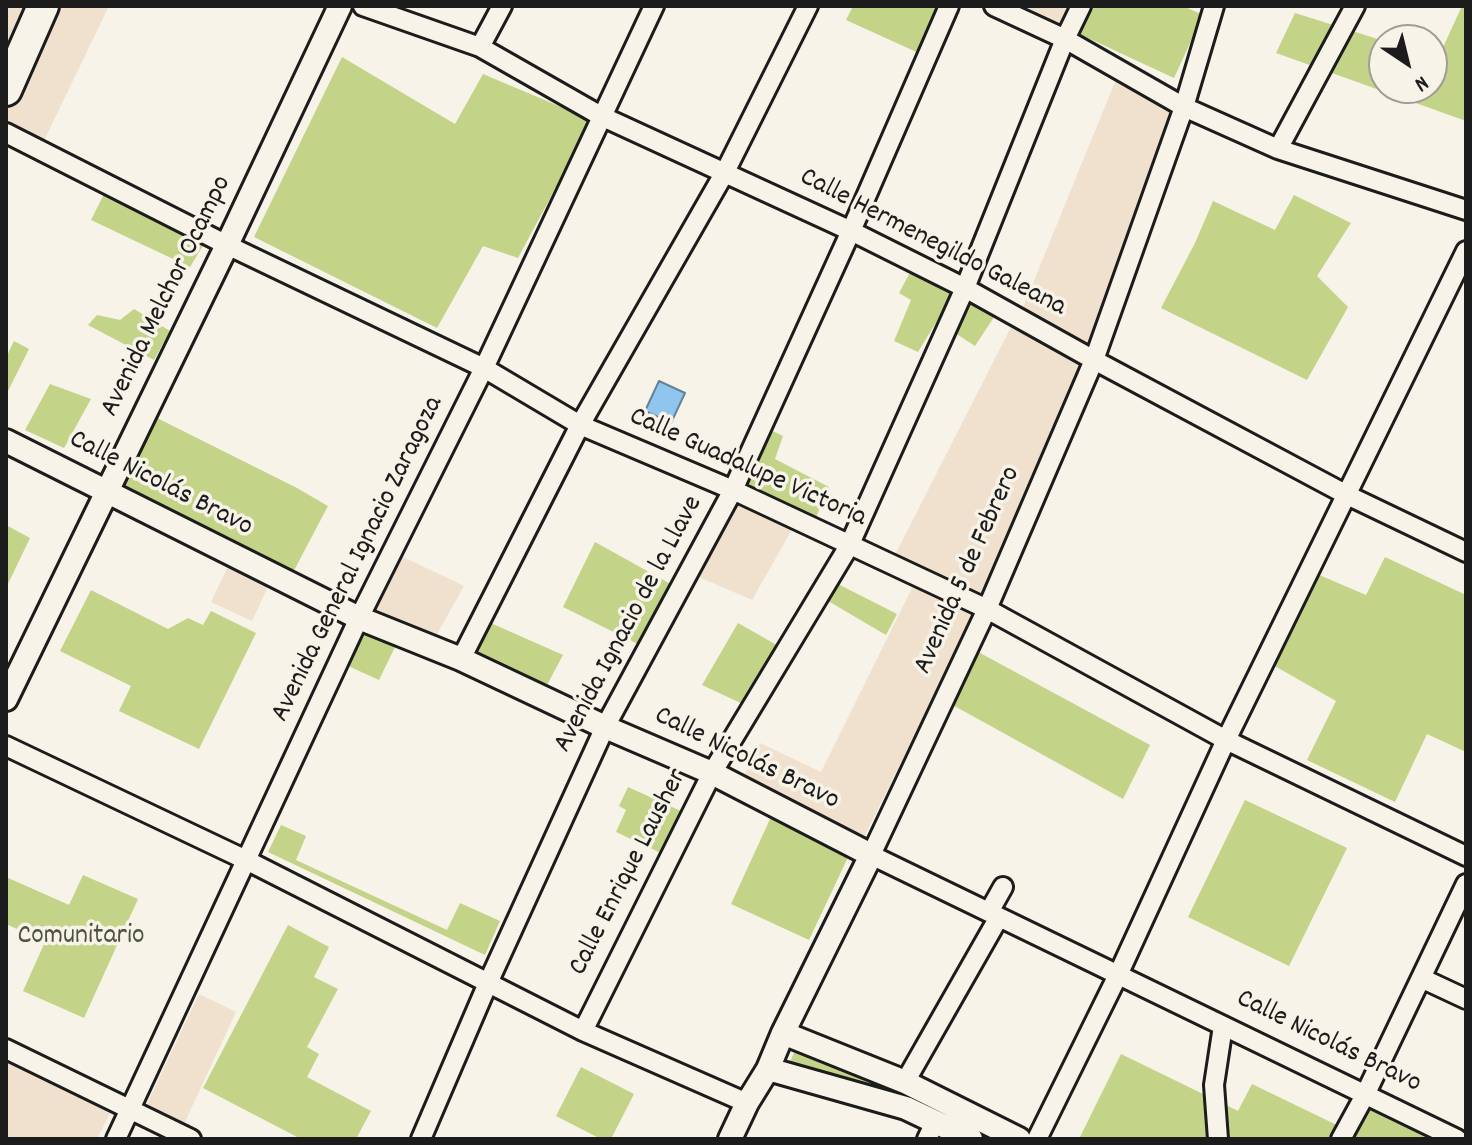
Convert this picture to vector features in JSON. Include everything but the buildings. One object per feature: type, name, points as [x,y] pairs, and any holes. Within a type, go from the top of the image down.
[{"type":"main road","points":[[6,90],[43,6]]},
{"type":"street","name":"Avenida Melchor Ocampo","points":[[6,699],[340,6]]},
{"type":"street","name":"Calle Hermenegildo Galeana","points":[[363,6],[480,47],[601,116],[851,231],[965,288],[1347,495],[1466,552]]},
{"type":"street","points":[[480,47],[502,6]]},
{"type":"street","name":"Avenida General Ignacio Zaragoza","points":[[116,1139],[359,618],[484,368],[654,6]]},
{"type":"street","points":[[461,659],[580,425],[725,172],[808,6]]},
{"type":"street","name":"Avenida Ignacio de la Llave","points":[[421,1139],[488,983],[605,727],[733,490],[949,6]]},
{"type":"street","points":[[994,6],[1065,39],[1184,107],[1278,149],[1466,210]]},
{"type":"street","name":"Calle Enrique Lausher","points":[[583,1031],[712,773],[849,546],[965,288],[1081,6]]},
{"type":"street","name":"Avenida 5 de Febrero","points":[[730,1139],[768,1069],[987,609],[1094,360],[1184,107],[1214,6]]},
{"type":"street","points":[[1278,149],[1355,6]]},
{"type":"street","name":"Calle Guadalupe Victoria","points":[[6,133],[227,245],[484,368],[580,425],[733,490],[987,609],[1226,740],[1466,856]]},
{"type":"street","points":[[1037,1139],[1118,975],[1226,740],[1464,262]]},
{"type":"street","name":"Calle Nicolás Bravo","points":[[6,441],[359,618],[461,659],[712,773],[871,855],[1457,1139]]},
{"type":"street","points":[[6,746],[246,860],[583,1031],[747,1103]]},
{"type":"street","points":[[1341,1139],[1466,884]]},
{"type":"street","points":[[905,1082],[994,914],[1003,887]]},
{"type":"street","points":[[1421,978],[1466,999]]},
{"type":"street","points":[[1218,1139],[1214,1085],[1223,1026]]},
{"type":"street","points":[[783,1033],[905,1082],[1019,1139]]},
{"type":"street","points":[[6,1049],[191,1139]]},
{"type":"street","points":[[768,1069],[906,1108],[931,1130],[971,1139]]},
{"type":"shaded area","points":[[6,6],[38,6],[6,79]]},
{"type":"shaded area","points":[[47,6],[109,6],[40,149],[6,131],[6,99]]},
{"type":"shaded area","points":[[1013,6],[1076,6],[1063,31]]},
{"type":"shaded area","points":[[1117,77],[1177,108],[1090,350],[1022,310]]},
{"type":"shaded area","points":[[1013,323],[1086,362],[982,598],[894,557]]},
{"type":"shaded area","points":[[734,496],[795,524],[752,600],[692,574]]},
{"type":"shaded area","points":[[397,554],[464,586],[432,643],[365,614]]},
{"type":"shaded area","points":[[230,562],[271,580],[252,621],[211,602]]},
{"type":"shaded area","points":[[913,586],[974,615],[864,837],[743,778],[760,743],[821,772]]},
{"type":"shaded area","points":[[199,994],[236,1012],[184,1124],[146,1106]]},
{"type":"shaded area","points":[[6,1058],[112,1109],[97,1139],[6,1139]]},
{"type":"green space","points":[[853,6],[944,6],[923,55],[846,20]]},
{"type":"green space","points":[[1085,6],[1183,6],[1203,15],[1174,78],[1073,31]]},
{"type":"green space","points":[[1462,6],[1466,6],[1466,121],[1418,104],[1448,104],[1448,36]]},
{"type":"green space","points":[[1295,13],[1368,36],[1368,86],[1276,53]]},
{"type":"green space","points":[[342,57],[455,124],[483,74],[592,120],[518,258],[483,246],[437,328],[254,237]]},
{"type":"green space","points":[[106,190],[204,244],[190,267],[91,220]]},
{"type":"green space","points":[[1294,195],[1351,223],[1317,276],[1348,307],[1307,380],[1161,308],[1213,201],[1275,230]]},
{"type":"green space","points":[[913,267],[957,288],[918,352],[894,341],[911,300],[899,293]]},
{"type":"green space","points":[[965,293],[998,311],[975,346],[949,329]]},
{"type":"green space","points":[[134,309],[170,331],[154,360],[88,325],[97,315],[120,320]]},
{"type":"green space","points":[[14,341],[29,349],[6,395],[6,358]]},
{"type":"green space","points":[[50,384],[91,399],[64,448],[25,430]]},
{"type":"green space","points":[[153,416],[328,506],[289,580],[114,489]]},
{"type":"green space","points":[[766,428],[783,436],[775,459],[829,487],[814,522],[743,484]]},
{"type":"green space","points":[[6,525],[30,538],[6,588]]},
{"type":"green space","points":[[595,542],[676,587],[642,646],[563,607]]},
{"type":"green space","points":[[1385,557],[1466,595],[1466,752],[1427,734],[1395,802],[1307,760],[1336,701],[1273,665],[1317,574],[1366,595]]},
{"type":"green space","points":[[832,581],[897,614],[886,635],[823,598]]},
{"type":"green space","points":[[91,590],[168,629],[188,618],[203,625],[211,611],[256,633],[199,749],[119,711],[131,686],[60,651]]},
{"type":"green space","points":[[484,620],[563,655],[547,685],[468,651]]},
{"type":"green space","points":[[738,623],[782,648],[747,706],[702,685]]},
{"type":"green space","points":[[366,633],[395,647],[379,680],[346,665]]},
{"type":"green space","points":[[969,647],[1150,745],[1123,799],[949,703]]},
{"type":"green space","points":[[628,787],[683,812],[663,854],[616,832],[626,810],[619,806]]},
{"type":"green space","points":[[1245,800],[1347,848],[1289,966],[1188,917]]},
{"type":"green space","points":[[771,817],[850,853],[809,940],[731,904]]},
{"type":"green space","points":[[281,825],[306,836],[296,860],[447,930],[460,903],[500,921],[485,955],[268,852]]},
{"type":"green space","name":"Comunitario","points":[[83,875],[138,899],[84,1018],[23,991],[45,942],[6,924],[6,877],[69,905]]},
{"type":"green space","points":[[288,925],[329,947],[314,977],[338,989],[307,1047],[319,1054],[307,1077],[371,1111],[356,1139],[301,1139],[203,1088]]},
{"type":"green space","points":[[797,1045],[1008,1139],[981,1139],[786,1072]]},
{"type":"green space","points":[[1121,1054],[1238,1111],[1252,1084],[1345,1129],[1340,1139],[1079,1139]]},
{"type":"green space","points":[[581,1067],[634,1094],[611,1139],[601,1139],[556,1116]]},
{"type":"green space","points":[[1366,1108],[1437,1139],[1351,1139]]},
{"type":"water","points":[[659,381],[685,393],[671,423],[645,411]]}]
